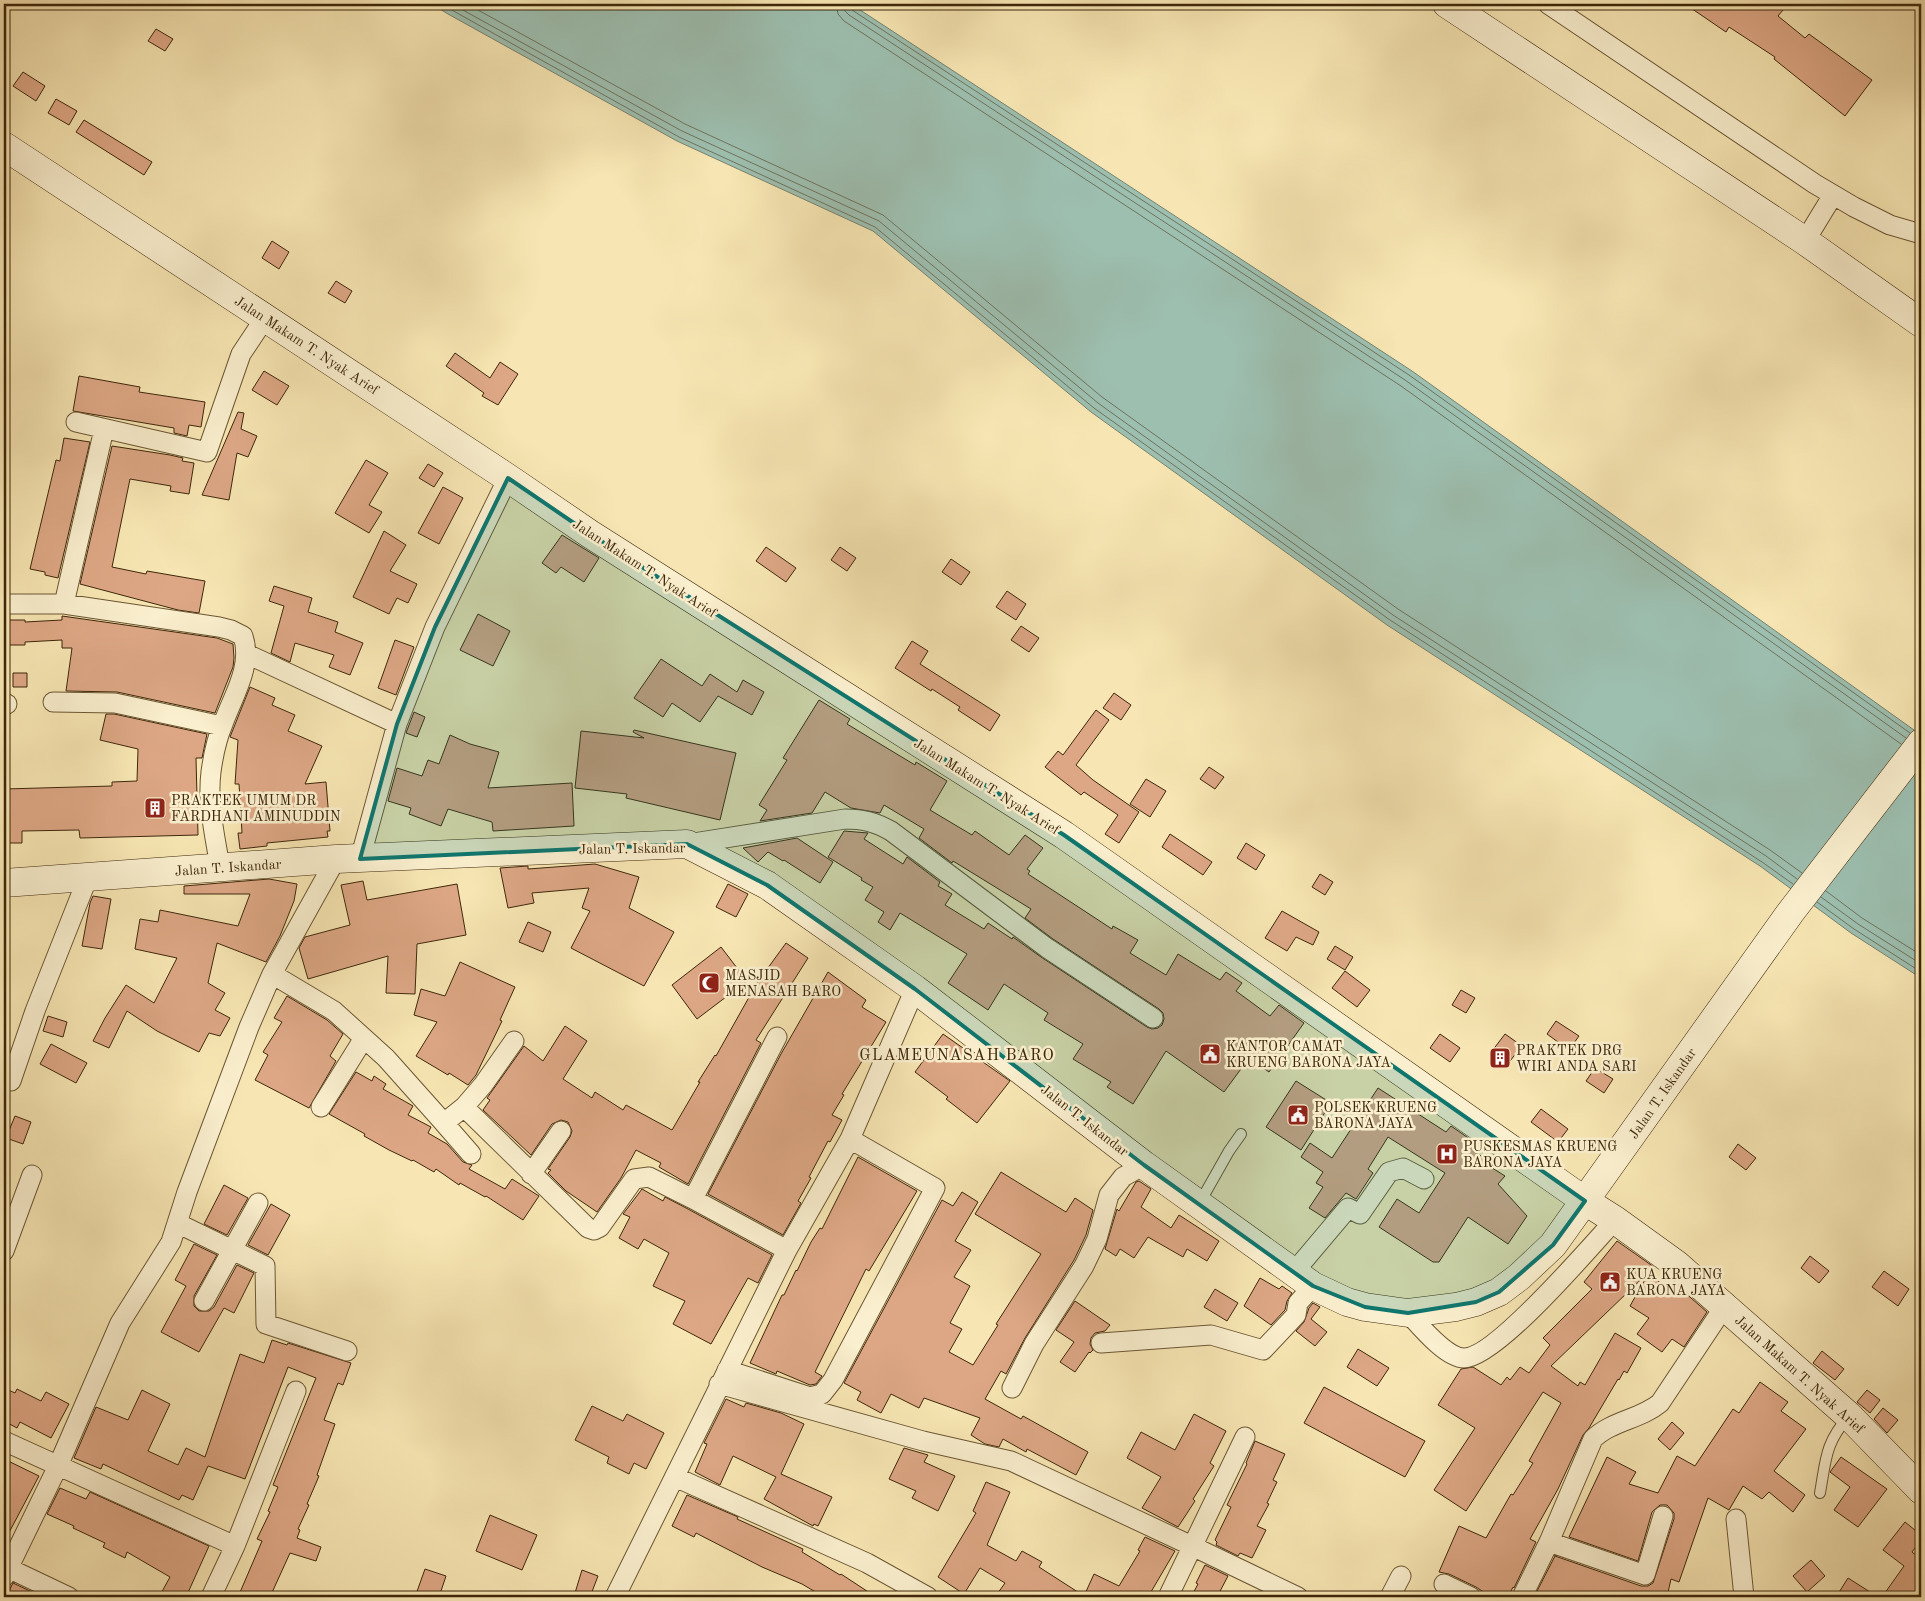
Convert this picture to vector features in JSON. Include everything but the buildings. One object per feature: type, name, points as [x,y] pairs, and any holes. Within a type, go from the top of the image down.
[{"type":"street","points":[[1447,4],[1806,241],[1921,323]]},
{"type":"street","points":[[1548,4],[1778,160],[1833,195],[1890,225],[1921,234]]},
{"type":"street","name":"Jalan Makam T. Nyak Arief","points":[[4,146],[590,534],[1064,835],[1585,1202],[1615,1220],[1676,1264],[1849,1416],[1921,1490]]},
{"type":"street","points":[[1806,241],[1833,195]]},
{"type":"street","points":[[76,422],[206,452],[241,354],[265,318]]},
{"type":"street","points":[[64,604],[104,429]]},
{"type":"street","points":[[69,1597],[6,1572],[58,1466],[120,1323],[161,1260],[170,1242],[249,1027],[272,974],[348,859],[397,724],[435,627],[508,478]]},
{"type":"street","points":[[4,604],[64,604],[231,630],[243,636],[247,654],[240,680],[222,726],[211,773],[211,818],[220,867]]},
{"type":"street","points":[[247,654],[397,724]]},
{"type":"street","points":[[53,702],[115,703],[222,726]]},
{"type":"street","name":"Jalan T. Iskandar","points":[[4,883],[348,859],[687,844],[767,885],[915,989],[1144,1166],[1303,1279],[1347,1302],[1408,1314],[1470,1304],[1499,1292],[1519,1277],[1553,1245],[1790,913],[1921,743]]},
{"type":"street","points":[[687,844],[845,819],[862,819],[877,823],[891,831],[1047,948],[1152,1018]]},
{"type":"street","points":[[11,1081],[35,1011],[88,877]]},
{"type":"street","points":[[272,974],[334,1011],[364,1038],[386,1058],[471,1154]]},
{"type":"street","points":[[615,1597],[787,1250],[850,1139],[915,989]]},
{"type":"street","points":[[693,1199],[777,1037]]},
{"type":"street","points":[[321,1107],[364,1038]]},
{"type":"street","points":[[444,1124],[464,1107],[483,1085],[514,1041]]},
{"type":"street","points":[[464,1107],[583,1225],[594,1230],[600,1227],[634,1179],[649,1177],[787,1250]]},
{"type":"street","points":[[531,1174],[561,1131]]},
{"type":"street","points":[[723,1377],[810,1396],[822,1394],[833,1380],[936,1188],[850,1139]]},
{"type":"street","points":[[1012,1388],[1034,1344],[1084,1266],[1097,1239],[1109,1195],[1123,1177],[1144,1166]]},
{"type":"street","points":[[1101,1343],[1211,1335],[1263,1350],[1296,1315],[1303,1279],[1348,1208],[1360,1214],[1389,1172],[1403,1168],[1424,1179]]},
{"type":"street","points":[[4,1251],[32,1175]]},
{"type":"street","points":[[204,1301],[258,1203]]},
{"type":"street","points":[[1408,1314],[1445,1350],[1454,1356],[1463,1358],[1473,1356],[1495,1341],[1540,1303],[1615,1220]]},
{"type":"street","points":[[177,1223],[265,1266],[266,1324],[347,1351]]},
{"type":"street","points":[[1522,1597],[1549,1542],[1594,1439],[1604,1431],[1652,1410],[1660,1403],[1724,1307]]},
{"type":"street","points":[[723,1377],[923,1441],[1011,1461],[1298,1597]]},
{"type":"street","points":[[211,1597],[235,1546],[296,1391]]},
{"type":"street","points":[[1168,1597],[1245,1437]]},
{"type":"street","points":[[4,1441],[235,1546]]},
{"type":"street","points":[[675,1477],[867,1562],[908,1592],[928,1597]]},
{"type":"street","points":[[1549,1542],[1645,1575],[1663,1516]]},
{"type":"street","points":[[1736,1519],[1744,1597]]},
{"type":"street","points":[[1390,1597],[1401,1576]]},
{"type":"street","points":[[1444,1584],[1471,1597]]},
{"type":"lane","points":[[1198,1205],[1241,1134]]},
{"type":"lane","points":[[1820,1493],[1830,1441],[1849,1416]]},
{"type":"highlighted area","points":[[508,478],[590,534],[1064,835],[1585,1201],[1553,1245],[1499,1292],[1476,1302],[1408,1313],[1365,1307],[1313,1286],[1144,1165],[915,989],[767,885],[687,844],[360,859],[397,724],[435,627]]},
{"type":"water","points":[[432,4],[851,4],[1412,371],[1921,735],[1921,978],[1851,933],[1760,866],[1387,625],[1091,412],[873,231],[677,141]]},
{"type":"place","name":"PRAKTEK UMUM DR FARDHANI AMINUDDIN","points":[[155,808]]},
{"type":"place","name":"MASJID MENASAH BARO","points":[[709,983]]},
{"type":"place","name":"KANTOR CAMAT KRUENG BARONA JAYA","points":[[1210,1054]]},
{"type":"place","name":"PRAKTEK DRG WIRI ANDA SARI","points":[[1500,1058]]},
{"type":"place","name":"POLSEK KRUENG BARONA JAYA","points":[[1298,1115]]},
{"type":"place","name":"PUSKESMAS KRUENG BARONA JAYA","points":[[1447,1154]]},
{"type":"place","name":"KUA KRUENG BARONA JAYA","points":[[1610,1282]]},
{"type":"district","name":"GLAMEUNASAH BARO","points":[[957,1054]]}]
